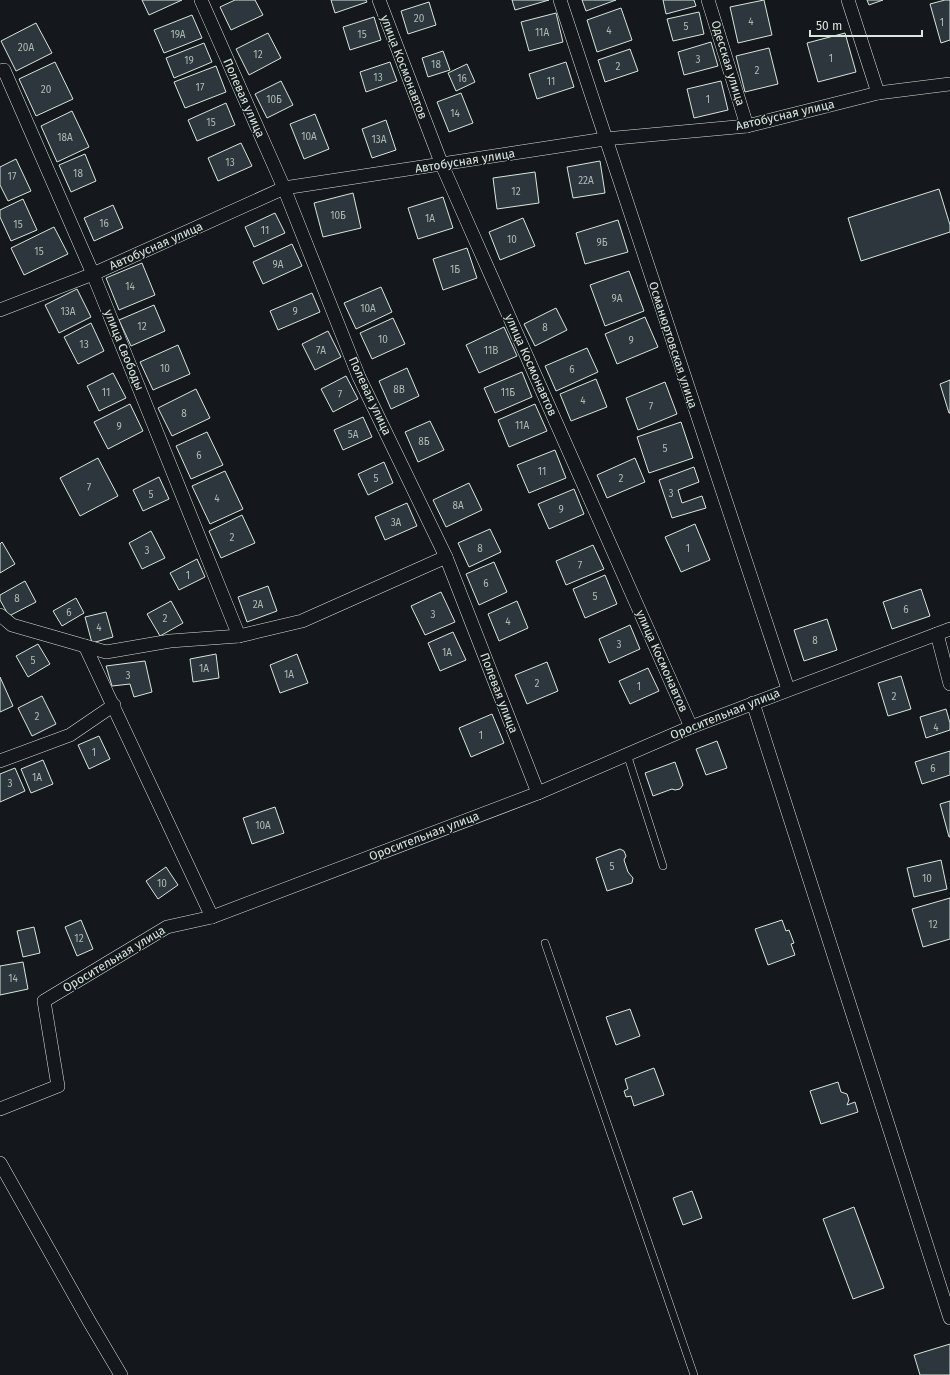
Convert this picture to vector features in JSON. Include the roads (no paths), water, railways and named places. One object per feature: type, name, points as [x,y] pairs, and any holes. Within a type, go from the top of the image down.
[{"type":"street","name":"Полевая улица","points":[[201,0],[284,188],[359,377],[446,557],[538,793]]},
{"type":"street","name":"улица Космонавтов","points":[[379,0],[442,164],[691,727]]},
{"type":"street","name":"Османюртовская улица","points":[[560,0],[788,689]]},
{"type":"street","name":"Одесская улица","points":[[708,0],[747,126]]},
{"type":"street","points":[[848,0],[878,93]]},
{"type":"street","name":"улица Свободы","points":[[0,71],[4,70],[93,274],[239,636]]},
{"type":"street","name":"Автобусная улица","points":[[0,310],[93,274],[284,188],[605,138],[747,126],[878,93],[950,84]]},
{"type":"street","points":[[0,615],[12,625],[106,652],[170,641],[239,636],[302,621],[446,557]]},
{"type":"street","name":"Оросительная улица","points":[[0,1109],[58,1086],[44,1001],[167,927],[212,917],[538,793],[691,727],[788,689],[950,629]]},
{"type":"street","points":[[937,634],[950,684]]},
{"type":"street","points":[[85,646],[114,705],[212,917]]},
{"type":"street","points":[[753,703],[950,1318]]},
{"type":"street","points":[[0,761],[70,734],[114,705]]},
{"type":"street","points":[[0,1163],[121,1375]]},
{"type":"lane","points":[[627,754],[663,866]]},
{"type":"lane","points":[[545,943],[694,1375]]}]
